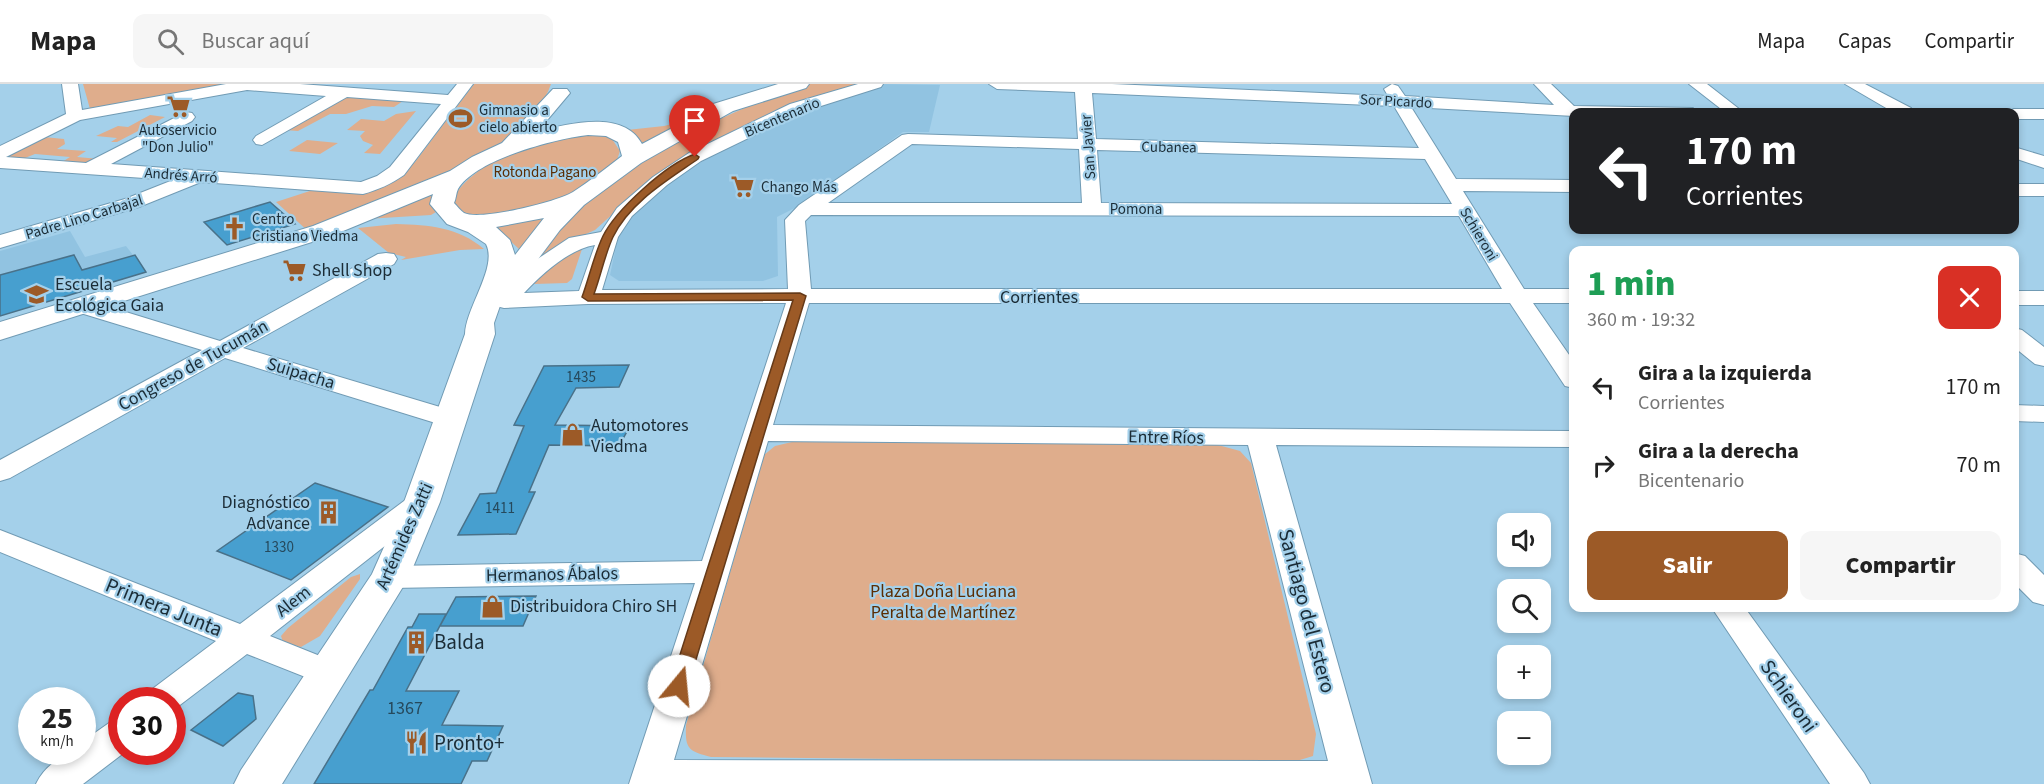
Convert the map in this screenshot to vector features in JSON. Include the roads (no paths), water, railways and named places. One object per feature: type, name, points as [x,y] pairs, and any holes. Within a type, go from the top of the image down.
[{"type":"main road","points":[[509,146],[546,135],[649,125],[724,108],[799,84]]},
{"type":"main road","points":[[562,88],[560,108],[564,113],[571,119],[625,136],[632,145],[633,158]]},
{"type":"main road","points":[[0,331],[322,231],[460,175],[509,146],[530,128],[562,88]]},
{"type":"main road","points":[[322,231],[383,220],[485,221],[536,214],[580,198],[633,158],[724,108]]},
{"type":"main road","points":[[460,175],[447,187],[442,204],[460,220]]},
{"type":"main road","name":"Artémides Zatti","points":[[480,334],[493,323],[519,267],[534,245],[561,214],[580,198]]},
{"type":"main road","name":"Artémides Zatti","points":[[257,784],[390,577],[422,502],[480,334],[478,323],[503,263],[502,250],[497,240],[460,220]]},
{"type":"street","points":[[70,84],[75,116]]},
{"type":"street","points":[[0,153],[75,116],[248,84],[452,100],[465,84]]},
{"type":"street","name":"Bicentenario","points":[[588,297],[608,237],[624,212],[660,181],[695,157],[796,108],[875,84]]},
{"type":"street","name":"Sor Picardo","points":[[997,84],[1394,92],[1569,111]]},
{"type":"street","points":[[1542,84],[1569,110]]},
{"type":"street","points":[[1697,84],[1730,108]]},
{"type":"street","points":[[1853,84],[1898,108]]},
{"type":"street","name":"San Javier","points":[[1083,86],[1092,209]]},
{"type":"street","points":[[262,140],[344,92]]},
{"type":"street","name":"Schieroni","points":[[1394,92],[1517,296],[1569,374]]},
{"type":"street","name":"Andrés Arró","points":[[0,162],[363,188],[384,180],[397,171],[452,100]]},
{"type":"street","points":[[2019,114],[2044,114]]},
{"type":"street","points":[[90,168],[186,117]]},
{"type":"street","name":"Cubanea","points":[[806,209],[908,139],[1431,154]]},
{"type":"street","points":[[2019,154],[2044,162]]},
{"type":"street","name":"Padre Lino Carbajal","points":[[0,242],[132,203],[199,176]]},
{"type":"street","points":[[1450,185],[1569,186]]},
{"type":"street","points":[[2019,190],[2044,190]]},
{"type":"street","points":[[806,209],[795,220],[800,296],[649,780],[1352,781]]},
{"type":"street","name":"Pomona","points":[[806,209],[1465,210]]},
{"type":"street","points":[[504,301],[529,275],[576,242],[608,237]]},
{"type":"street","name":"Congreso de Tucumán","points":[[0,472],[386,259]]},
{"type":"street","name":"Corrientes","points":[[504,301],[588,297],[800,296],[1569,296]]},
{"type":"street","points":[[2019,298],[2044,298]]},
{"type":"street","name":"Suipacha","points":[[82,306],[451,419]]},
{"type":"street","points":[[2019,339],[2044,359]]},
{"type":"street","points":[[2019,413],[2044,414]]},
{"type":"street","name":"Entre Ríos","points":[[758,433],[1569,439]]},
{"type":"street","name":"Santiago del Estero","points":[[1260,438],[1352,781]]},
{"type":"street","name":"Alem","points":[[181,687],[422,502]]},
{"type":"street","name":"Primera Junta","points":[[0,540],[328,673]]},
{"type":"street","points":[[2019,562],[2044,561]]},
{"type":"street","points":[[2019,567],[2044,594]]},
{"type":"street","name":"Hermanos Ábalos","points":[[390,577],[715,572]]},
{"type":"street","name":"Schieroni","points":[[1731,612],[1851,784]]},
{"type":"street","points":[[55,784],[108,744]]},
{"type":"place","name":"Autoservicio \"Don Julio\"","points":[[178,106]]},
{"type":"place","name":"Gimnasio a cielo abierto","points":[[461,119]]},
{"type":"place","name":"Chango Más","points":[[743,187]]},
{"type":"place","name":"Centro Cristiano Viedma","points":[[234,228]]},
{"type":"place","name":"Shell Shop","points":[[294,270]]},
{"type":"place","name":"Escuela Ecológica Gaia","points":[[37,294]]},
{"type":"place","name":"Automotores Viedma","points":[[573,435]]},
{"type":"place","name":"Diagnóstico Advance","points":[[328,512]]},
{"type":"place","name":"Distribuidora Chiro SH","points":[[492,606]]},
{"type":"place","name":"Balda","points":[[416,642]]},
{"type":"place","name":"Pronto+","points":[[416,743]]},
{"type":"park label","name":"Rotonda Pagano","points":[[545,172]]},
{"type":"park label","name":"Plaza Doña Luciana Peralta de Martínez","points":[[943,601]]}]
